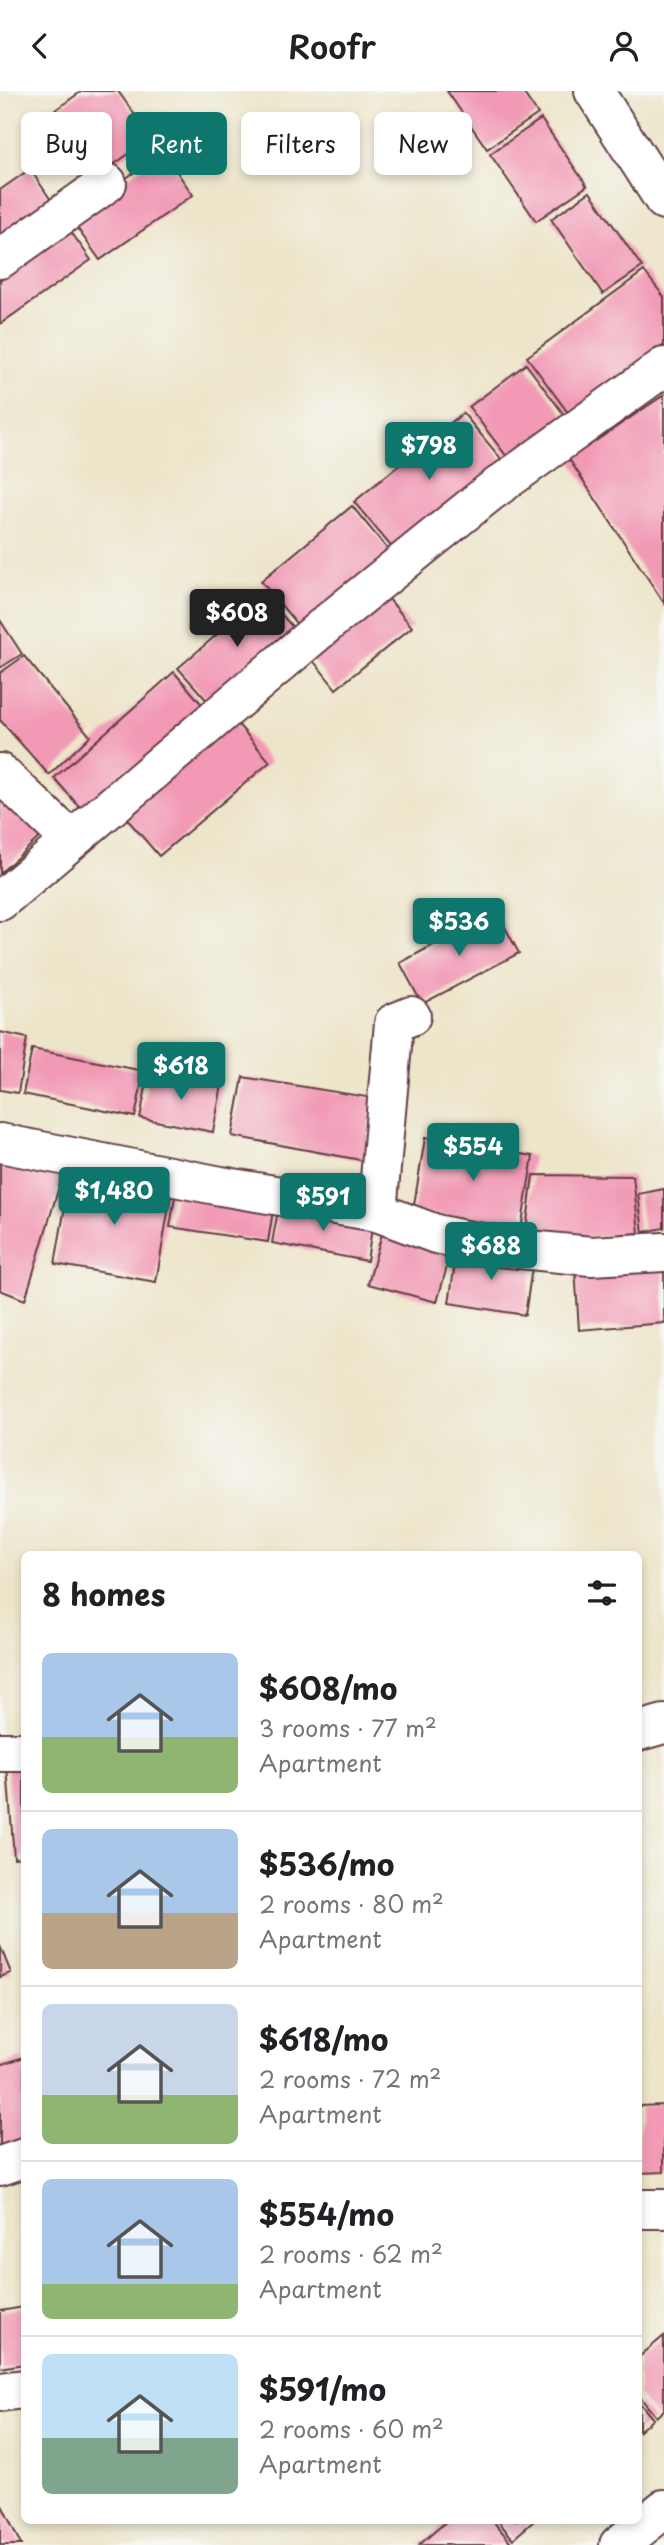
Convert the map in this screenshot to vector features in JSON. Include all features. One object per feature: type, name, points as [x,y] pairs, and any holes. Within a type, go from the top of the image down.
[{"type":"street","points":[[594,91],[664,200]]},
{"type":"street","points":[[0,259],[107,183]]},
{"type":"street","points":[[0,901],[330,621],[490,492],[664,367]]},
{"type":"street","points":[[0,773],[70,839]]},
{"type":"street","points":[[377,1212],[394,1023],[411,1016]]},
{"type":"street","points":[[0,1143],[220,1186],[377,1212],[436,1234],[498,1247],[591,1256],[664,1252]]},
{"type":"street","points":[[642,1730],[664,1724]]},
{"type":"street","points":[[0,1752],[21,1752]]},
{"type":"street","points":[[0,2166],[21,2159]]},
{"type":"street","points":[[642,2209],[664,2209]]},
{"type":"street","points":[[0,2392],[21,2389]]},
{"type":"street","points":[[619,2545],[664,2509]]},
{"type":"building","points":[[82,91],[118,91],[133,112],[126,112],[126,156],[112,166],[112,112],[52,112]]},
{"type":"building","points":[[447,91],[522,91],[538,114],[487,149],[472,127],[472,112],[461,112]]},
{"type":"building","points":[[541,119],[587,186],[536,221],[490,154]]},
{"type":"building","points":[[21,175],[34,175],[59,212],[0,252],[0,190]]},
{"type":"building","points":[[131,175],[179,175],[193,195],[100,260],[70,218]]},
{"type":"building","points":[[590,192],[642,267],[603,294],[551,219]]},
{"type":"building","points":[[64,222],[91,260],[0,324],[0,267]]},
{"type":"building","points":[[644,271],[664,297],[664,345],[569,414],[527,357]]},
{"type":"building","points":[[526,364],[565,416],[508,458],[469,407]]},
{"type":"building","points":[[664,395],[664,603],[569,459]]},
{"type":"building","points":[[463,413],[503,461],[394,550],[354,502]]},
{"type":"building","points":[[352,506],[390,552],[300,628],[261,581]]},
{"type":"building","points":[[384,593],[412,627],[336,689],[308,654]]},
{"type":"building","points":[[264,594],[295,630],[210,704],[178,668]]},
{"type":"building","points":[[0,620],[22,654],[0,668]]},
{"type":"building","points":[[24,656],[90,736],[49,775],[0,720],[0,673]]},
{"type":"building","points":[[174,672],[205,708],[85,813],[54,778]]},
{"type":"building","points":[[232,717],[270,762],[159,856],[121,812]]},
{"type":"building","points":[[0,796],[42,835],[0,873]]},
{"type":"building","points":[[496,911],[519,953],[422,1004],[400,963]]},
{"type":"building","points":[[0,1032],[27,1038],[18,1093],[0,1090]]},
{"type":"building","points":[[32,1049],[144,1071],[135,1117],[23,1094]]},
{"type":"building","points":[[149,1072],[222,1085],[213,1132],[140,1118]]},
{"type":"building","points":[[243,1077],[373,1098],[366,1161],[232,1136]]},
{"type":"building","points":[[425,1138],[533,1156],[521,1229],[413,1211]]},
{"type":"building","points":[[0,1156],[64,1170],[25,1300],[0,1290]]},
{"type":"building","points":[[71,1172],[172,1189],[156,1282],[55,1264]]},
{"type":"building","points":[[533,1175],[633,1176],[639,1233],[583,1238],[526,1230]]},
{"type":"building","points":[[664,1189],[664,1228],[643,1232],[638,1194]]},
{"type":"building","points":[[176,1190],[274,1204],[268,1242],[170,1227]]},
{"type":"building","points":[[279,1205],[373,1222],[367,1261],[272,1243]]},
{"type":"building","points":[[383,1230],[452,1249],[437,1302],[368,1284]]},
{"type":"building","points":[[457,1250],[533,1261],[525,1315],[449,1303]]},
{"type":"building","points":[[664,1261],[664,1323],[579,1330],[575,1268]]},
{"type":"building","points":[[21,1766],[21,1857],[14,1858],[7,1767]]},
{"type":"building","points":[[0,1946],[11,1973],[0,1977]]},
{"type":"building","points":[[21,2058],[21,2140],[0,2147],[0,2065]]},
{"type":"building","points":[[664,2105],[664,2172],[642,2173],[642,2106]]},
{"type":"building","points":[[21,2308],[21,2364],[0,2368],[0,2311]]},
{"type":"building","points":[[664,2336],[664,2410],[656,2417],[642,2400],[642,2354]]},
{"type":"building","points":[[642,2406],[653,2419],[642,2428]]},
{"type":"building","points":[[0,2501],[21,2545],[0,2545]]},
{"type":"building","points":[[443,2524],[495,2524],[510,2541],[506,2545],[419,2545]]},
{"type":"building","points":[[500,2524],[530,2524],[513,2539]]}]
